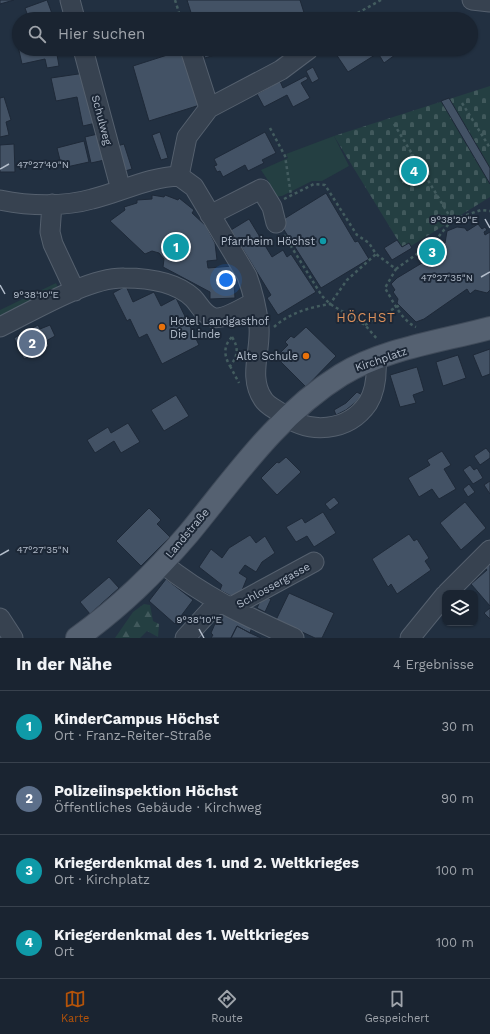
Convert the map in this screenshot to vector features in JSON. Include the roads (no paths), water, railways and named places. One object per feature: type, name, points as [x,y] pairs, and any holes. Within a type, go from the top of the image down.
[{"type":"main road","name":"Kirchplatz","points":[[287,418],[315,393],[340,375],[379,351],[490,328]]},
{"type":"main road","name":"Landstraße","points":[[77,638],[135,592],[162,563],[287,418]]},
{"type":"street","points":[[70,0],[73,12]]},
{"type":"street","points":[[472,0],[490,2]]},
{"type":"street","name":"Schulweg","points":[[85,56],[122,190]]},
{"type":"street","points":[[192,56],[209,108]]},
{"type":"street","points":[[179,176],[187,137],[209,108],[281,70],[300,56]]},
{"type":"street","points":[[0,200],[52,204],[92,200],[168,177],[179,176],[194,188],[247,276],[254,302],[259,340],[256,362],[256,382],[263,399],[287,418],[307,427],[323,428],[342,424],[355,416],[368,402],[374,389],[379,351]]},
{"type":"street","points":[[210,215],[261,189],[274,215]]},
{"type":"street","points":[[52,204],[50,232],[53,244],[75,291]]},
{"type":"street","points":[[0,327],[75,291],[98,281],[110,279],[124,278],[158,282],[180,288],[194,298],[204,312],[212,318],[222,317],[254,302]]},
{"type":"street","points":[[450,590],[490,550]]},
{"type":"street","name":"Schlossergasse","points":[[225,605],[314,562]]},
{"type":"street","name":"Schlossergasse","points":[[162,563],[203,593],[294,638]]},
{"type":"street","points":[[410,638],[442,599]]},
{"type":"street","points":[[190,637],[225,605]]},
{"type":"street","points":[[0,618],[13,638]]},
{"type":"place","name":"Kriegerdenkmal des 1. Weltkrieges","points":[[414,171]]},
{"type":"place","name":"Pfarrheim Höchst","points":[[323,241]]},
{"type":"place","name":"KinderCampus Höchst","points":[[176,247]]},
{"type":"place","name":"Kriegerdenkmal des 1. und 2. Weltkrieges","points":[[432,252]]},
{"type":"place","name":"Hotel Landgasthof Die Linde","points":[[162,327]]},
{"type":"place","name":"Polizeiinspektion Höchst","points":[[32,343]]},
{"type":"place","name":"Alte Schule","points":[[306,356]]},
{"type":"district","name":"HÖCHST","points":[[366,317]]}]
